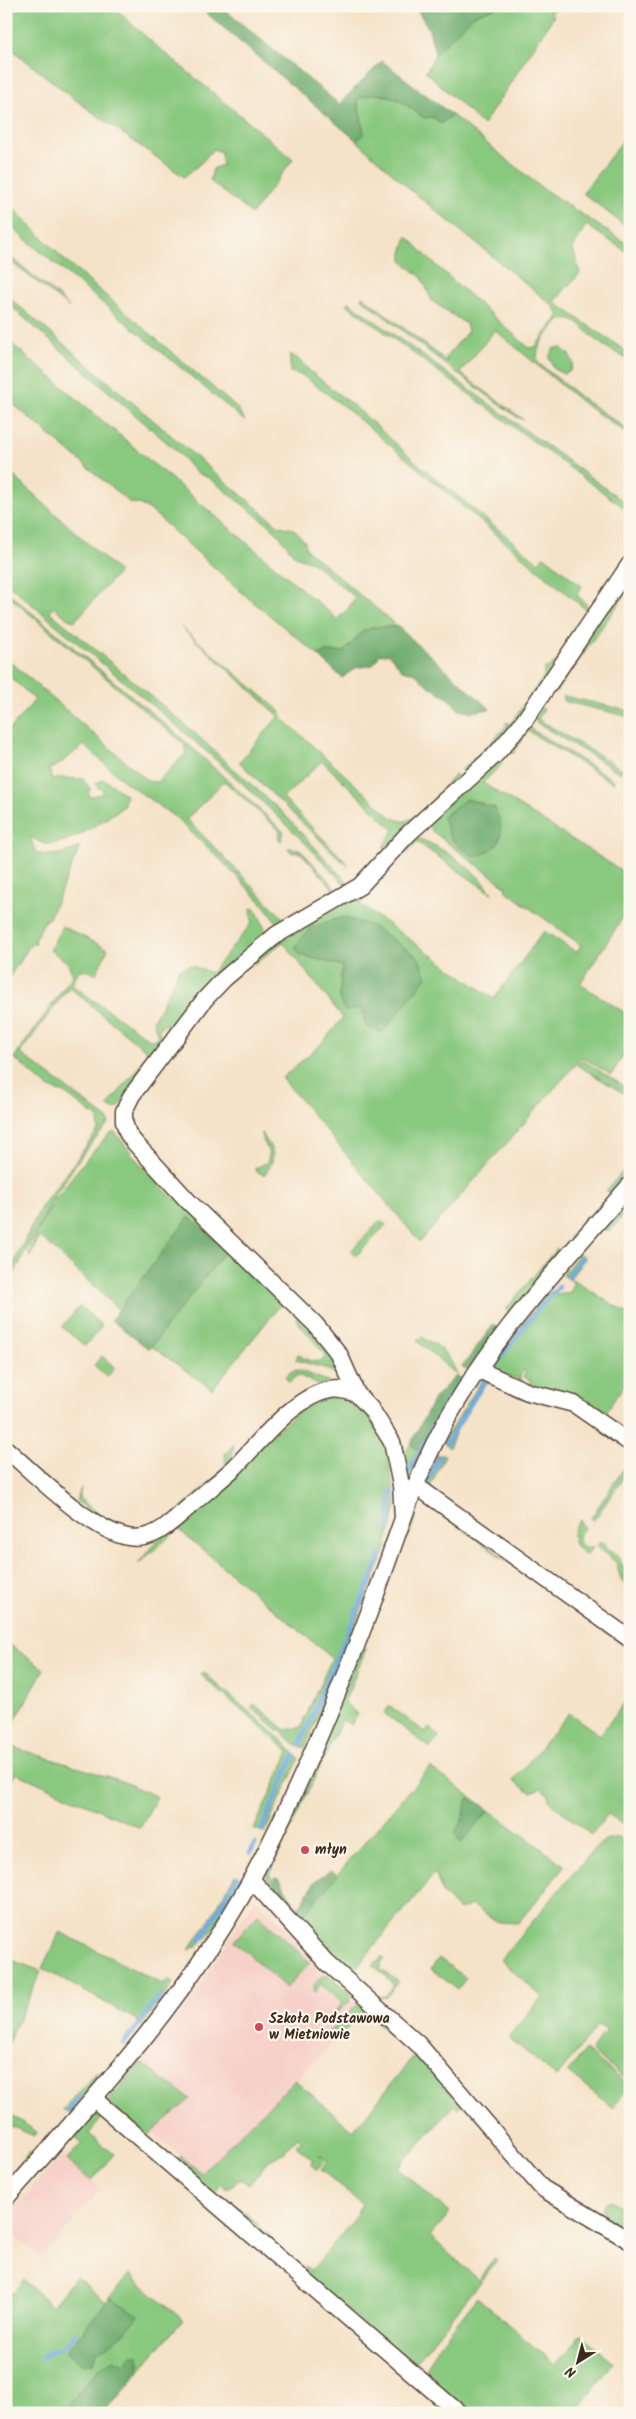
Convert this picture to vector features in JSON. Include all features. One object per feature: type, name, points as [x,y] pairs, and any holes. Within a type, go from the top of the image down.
[{"type":"street","points":[[403,1518],[401,1485],[392,1442],[371,1409],[357,1394],[338,1354],[315,1324],[189,1202],[134,1142],[128,1134],[124,1122],[127,1102],[205,999],[224,979],[276,935],[360,886],[407,835],[496,754],[524,721],[630,564]]},
{"type":"street","points":[[6,2198],[94,2099],[195,1969],[251,1878],[314,1749],[360,1639],[415,1485],[453,1410],[512,1325],[630,1184]]},
{"type":"street","points":[[479,1370],[528,1392],[574,1404],[630,1443]]},
{"type":"street","points":[[6,1449],[100,1526],[128,1537],[148,1537],[166,1527],[233,1468],[286,1416],[307,1400],[332,1390],[343,1390],[357,1394]]},
{"type":"street","points":[[415,1485],[630,1639]]},
{"type":"street","points":[[251,1878],[327,1964],[418,2044],[537,2182],[559,2200],[630,2241]]},
{"type":"street","points":[[94,2099],[459,2413]]},
{"type":"shaded area","name":"Szkoła Podstawowa w Mietniowie","points":[[255,1899],[286,1927],[317,1968],[365,2011],[200,2173],[153,2132],[149,2135],[107,2103],[191,2000]]},
{"type":"shaded area","points":[[61,2155],[101,2189],[42,2259],[6,2229],[6,2219]]},
{"type":"green space","points":[[6,6],[112,6],[154,44],[293,159],[252,214],[210,181],[213,169],[222,165],[221,152],[213,149],[202,162],[184,177],[77,101],[6,45]]},
{"type":"green space","points":[[198,6],[220,6],[339,104],[382,61],[452,115],[441,124],[433,117],[424,118],[393,97],[376,94],[367,96],[357,100],[364,133],[357,141]]},
{"type":"green space","points":[[415,6],[500,6],[474,15],[435,54],[429,29]]},
{"type":"green space","points":[[500,6],[557,6],[551,14],[554,16],[483,125],[426,72],[435,54],[474,15]]},
{"type":"green space","points":[[370,93],[397,98],[424,118],[433,117],[441,124],[452,115],[542,188],[630,246],[630,254],[586,225],[573,249],[580,273],[554,302],[630,354],[630,361],[600,343],[576,322],[567,319],[561,319],[548,334],[540,345],[537,357],[538,363],[586,401],[630,431],[630,435],[584,404],[495,330],[460,373],[524,420],[517,417],[446,365],[361,298],[362,296],[448,362],[446,357],[468,331],[466,324],[432,301],[422,278],[402,261],[402,253],[407,236],[430,260],[529,348],[535,347],[557,319],[558,313],[552,305],[413,192],[357,141],[364,133],[357,99]]},
{"type":"green space","points":[[630,131],[630,230],[583,193]]},
{"type":"green space","points":[[6,206],[15,210],[70,265],[238,409],[245,421],[6,223]]},
{"type":"green space","points":[[6,253],[58,296],[70,308],[6,258]]},
{"type":"green space","points":[[6,295],[279,526],[294,529],[305,542],[306,549],[398,627],[373,627],[362,632],[344,652],[326,652],[318,655],[246,596],[149,509],[139,504],[130,503],[6,398],[6,339],[337,619],[348,609],[355,597],[312,562],[295,556],[275,530],[209,478],[195,472],[180,454],[6,302]]},
{"type":"green space","points":[[349,302],[630,506],[630,512],[346,304]]},
{"type":"green space","points":[[554,348],[562,348],[570,356],[573,363],[571,370],[564,374],[555,370],[549,357]]},
{"type":"green space","points":[[290,354],[361,412],[417,463],[538,562],[544,556],[582,586],[577,595],[585,602],[588,608],[588,618],[518,720],[467,774],[464,774],[461,770],[490,744],[507,725],[505,723],[511,723],[544,677],[544,669],[557,661],[583,617],[585,609],[347,409],[302,375],[290,372]]},
{"type":"green space","points":[[6,469],[119,572],[75,621],[68,619],[54,607],[50,612],[181,721],[283,813],[349,884],[347,886],[304,842],[221,765],[6,582]]},
{"type":"green space","points":[[630,572],[630,588],[555,693],[553,689]]},
{"type":"green space","points":[[6,591],[178,735],[284,832],[281,841],[278,838],[280,831],[224,781],[187,819],[285,920],[332,892],[332,887],[300,852],[292,853],[288,848],[300,849],[335,888],[335,893],[321,905],[283,926],[278,924],[262,903],[222,861],[176,818],[124,781],[84,745],[57,766],[49,769],[52,780],[61,778],[83,779],[91,790],[88,791],[90,797],[103,793],[102,788],[98,788],[96,783],[104,779],[126,795],[123,807],[86,831],[65,841],[45,844],[30,837],[36,853],[58,854],[80,847],[49,918],[45,920],[35,940],[36,944],[31,944],[6,982],[6,734],[35,700],[6,673],[6,658],[148,781],[157,782],[186,753],[184,744],[6,594]]},
{"type":"green space","points":[[181,627],[281,712],[282,718],[391,817],[404,821],[412,818],[426,807],[456,774],[457,779],[387,850],[383,847],[394,830],[322,761],[283,798],[349,865],[343,862],[239,762],[279,716]]},
{"type":"green space","points":[[373,627],[398,627],[490,709],[471,712],[459,710],[449,699],[425,683],[415,673],[402,670],[389,654],[380,654],[373,665],[355,668],[342,678],[318,655],[326,652],[344,652],[362,632]]},
{"type":"green space","points":[[564,696],[630,711],[630,717],[563,701]]},
{"type":"green space","points":[[539,708],[544,709],[538,719],[622,769],[620,773],[537,723],[533,716]]},
{"type":"green space","points":[[526,728],[531,729],[615,781],[613,783],[528,731],[513,754],[508,749]]},
{"type":"green space","points":[[495,761],[503,763],[483,783],[630,876],[630,906],[580,984],[630,1016],[630,1044],[611,1075],[582,1057],[420,1242],[282,1078],[321,1044],[343,1018],[283,942],[254,964],[262,951],[353,899],[363,902],[358,903],[494,999],[544,931],[576,952],[581,945],[506,891],[505,886],[432,831],[427,822]],"holes":[[[466,799],[483,803],[443,817]],[[342,966],[382,1033],[361,1008],[339,998]]]},
{"type":"green space","points":[[466,799],[495,808],[500,826],[501,833],[497,845],[475,857],[453,841],[443,817]]},
{"type":"green space","points":[[411,837],[431,844],[456,859],[478,877],[492,894],[417,842],[400,858],[396,853]]},
{"type":"green space","points":[[251,908],[256,910],[265,928],[264,933],[172,1035],[166,1024],[159,1029],[163,1045],[119,1107],[115,1109],[107,1107],[149,1053],[69,987],[20,1053],[108,1119],[109,1123],[82,1155],[57,1192],[6,1289],[6,1279],[41,1207],[99,1129],[98,1118],[63,1092],[57,1091],[45,1084],[14,1058],[73,975],[67,962],[50,950],[62,926],[108,949],[96,974],[86,970],[79,970],[72,985],[153,1040],[158,1036],[153,1020],[174,982],[178,970],[190,965],[211,973],[252,923]]},
{"type":"green space","points":[[343,917],[372,926],[418,957],[427,977],[382,1033],[366,1026],[361,1008],[345,1011],[339,998],[342,966],[300,955],[295,947],[311,927]]},
{"type":"green space","points":[[582,1060],[630,1090],[630,1097],[577,1065]]},
{"type":"green space","points":[[115,1132],[140,1164],[172,1197],[180,1201],[328,1345],[340,1376],[328,1369],[296,1360],[298,1354],[306,1359],[315,1361],[322,1361],[326,1356],[296,1320],[298,1316],[283,1302],[212,1389],[151,1346],[226,1249],[189,1217],[119,1310],[40,1236],[29,1258],[41,1225],[61,1192],[108,1135]]},
{"type":"green space","points":[[261,1133],[273,1154],[271,1164],[264,1175],[256,1171],[255,1168],[263,1165],[269,1156]]},
{"type":"green space","points":[[630,1163],[630,1175],[614,1193],[606,1191]]},
{"type":"green space","points":[[630,1195],[630,1207],[608,1233],[602,1226]]},
{"type":"green space","points":[[189,1217],[227,1249],[149,1349],[111,1320]]},
{"type":"green space","points":[[381,1220],[386,1225],[356,1256],[351,1251]]},
{"type":"green space","points":[[557,1248],[556,1261],[512,1314],[506,1309]]},
{"type":"green space","points":[[579,1254],[585,1259],[570,1278],[630,1315],[630,1376],[604,1415],[529,1385],[531,1381],[523,1376],[526,1372],[524,1370],[520,1376],[522,1381],[493,1369],[491,1366],[548,1290],[557,1295],[571,1292],[573,1282],[563,1275]]},
{"type":"green space","points":[[80,1306],[102,1326],[85,1346],[62,1327]]},
{"type":"green space","points":[[494,1324],[501,1332],[472,1371],[462,1367]]},
{"type":"green space","points":[[422,1337],[442,1350],[457,1375],[417,1341]]},
{"type":"green space","points":[[102,1356],[115,1368],[107,1377],[94,1365]]},
{"type":"green space","points":[[299,1370],[329,1382],[296,1397],[319,1385],[298,1375],[289,1382],[285,1377],[292,1371]]},
{"type":"green space","points":[[457,1375],[463,1381],[425,1448],[416,1449],[411,1443],[435,1397]]},
{"type":"green space","points":[[482,1380],[488,1380],[532,1400],[531,1402],[493,1383],[486,1383],[459,1425],[449,1448],[443,1442]]},
{"type":"green space","points":[[332,1394],[356,1400],[384,1434],[396,1505],[386,1549],[305,1748],[297,1745],[251,1708],[254,1704],[286,1730],[301,1727],[332,1658],[178,1529],[138,1564],[156,1541],[296,1413]]},
{"type":"green space","points":[[386,1415],[402,1442],[405,1454],[411,1443],[416,1449],[425,1448],[409,1479],[406,1477]]},
{"type":"green space","points":[[234,1444],[231,1463],[227,1469],[181,1511],[168,1520],[154,1526],[140,1530],[112,1525],[76,1501],[81,1488],[79,1498],[103,1516],[123,1526],[141,1528],[157,1524],[173,1515],[226,1468],[225,1454]]},
{"type":"green space","points":[[437,1455],[445,1455],[430,1487],[425,1484],[426,1479]]},
{"type":"green space","points":[[630,1459],[630,1468],[594,1520],[591,1518]]},
{"type":"green space","points":[[417,1499],[421,1499],[409,1536],[405,1534]]},
{"type":"green space","points":[[421,1499],[630,1646],[630,1650]]},
{"type":"green space","points":[[580,1520],[584,1529],[578,1535],[579,1543],[586,1548],[593,1546],[587,1555],[578,1548],[573,1540],[574,1530]]},
{"type":"green space","points":[[600,1542],[606,1544],[606,1548],[618,1556],[626,1573],[630,1576],[630,1589],[621,1579],[616,1562],[596,1547]]},
{"type":"green space","points":[[6,1642],[44,1669],[6,1737]]},
{"type":"green space","points":[[362,1648],[366,1649],[344,1703],[358,1714],[351,1725],[342,1720],[269,1874],[297,1921],[430,1767],[471,1797],[466,1801],[464,1816],[455,1834],[461,1843],[489,1810],[565,1866],[518,1923],[498,1922],[472,1905],[459,1910],[443,1894],[435,1873],[350,1975],[378,1999],[364,1991],[311,1942],[280,1903],[270,1886],[265,1871]]},
{"type":"green space","points":[[203,1672],[282,1740],[299,1759],[265,1832],[254,1829],[289,1752],[201,1675]]},
{"type":"green space","points":[[630,1695],[630,1829],[608,1814],[591,1835],[549,1801],[548,1794],[541,1788],[531,1792],[513,1781],[569,1713],[600,1735]]},
{"type":"green space","points":[[390,1706],[426,1733],[429,1728],[439,1736],[430,1748],[384,1713]]},
{"type":"green space","points":[[6,1745],[122,1781],[157,1797],[140,1828],[16,1773],[6,1790]]},
{"type":"green space","points":[[471,1797],[489,1810],[461,1843],[455,1834],[464,1816],[466,1801]]},
{"type":"green space","points":[[618,1837],[630,1842],[630,2081],[591,2051],[602,2035],[605,2036],[606,2030],[598,2025],[557,2077],[508,2037],[542,1997],[500,1960],[594,1849],[605,1840]]},
{"type":"green space","points":[[331,1870],[338,1875],[298,1921],[272,1880],[276,1877],[279,1878],[296,1906],[300,1906],[316,1880]]},
{"type":"green space","points":[[235,1875],[241,1879],[220,1919],[205,1938],[189,1950],[210,1919]]},
{"type":"green space","points":[[258,1915],[310,1962],[286,1988],[234,1941]]},
{"type":"green space","points":[[60,1932],[164,1985],[168,1979],[172,1982],[172,1986],[141,2026],[136,2023],[137,2020],[42,1968]]},
{"type":"green space","points":[[382,1956],[385,1959],[380,1964],[382,1966],[380,1969],[399,1982],[386,1997],[378,1998],[385,1996],[393,1987],[392,1982],[373,1965]]},
{"type":"green space","points":[[6,1958],[41,1971],[6,2047]]},
{"type":"green space","points":[[439,1958],[466,1978],[458,1990],[431,1969]]},
{"type":"green space","points":[[328,1974],[351,1994],[350,2001],[338,2012],[335,2012],[342,2003],[321,1984],[314,1993],[313,1990],[317,1981]]},
{"type":"green space","points":[[361,2004],[396,2028],[396,2041],[365,2011],[333,2042],[326,2035],[356,2006]]},
{"type":"green space","points":[[585,2050],[630,2085],[613,2108],[568,2072]]},
{"type":"green space","points":[[416,2053],[461,2105],[458,2109],[454,2105],[398,2168],[450,2213],[430,2236],[478,2280],[495,2258],[497,2260],[413,2366],[300,2270],[304,2266],[311,2271],[353,2221],[362,2204],[321,2170],[328,2161],[319,2154],[325,2161],[317,2170],[310,2164],[313,2160],[296,2146],[301,2140],[298,2137],[285,2152],[268,2161],[249,2185],[241,2179],[226,2189],[221,2184],[214,2195],[175,2162],[181,2156],[201,2173],[295,2080],[353,2131]]},
{"type":"green space","points":[[140,2062],[190,2099],[149,2135],[107,2103]]},
{"type":"green space","points":[[97,2071],[94,2083],[69,2114],[63,2110]]},
{"type":"green space","points":[[6,2112],[37,2132],[34,2136],[6,2124]]},
{"type":"green space","points":[[95,2114],[102,2118],[89,2134],[114,2154],[91,2181],[67,2160],[81,2143],[75,2137]]},
{"type":"green space","points":[[29,2153],[32,2153],[20,2172],[6,2187],[6,2179]]},
{"type":"green space","points":[[613,2201],[629,2211],[617,2226],[606,2219],[602,2208],[606,2203]]},
{"type":"green space","points":[[236,2205],[272,2237],[268,2241],[232,2210]]},
{"type":"green space","points":[[130,2274],[183,2320],[138,2372],[141,2362],[125,2364],[63,2413],[6,2413],[6,2300],[24,2280],[52,2306],[76,2277],[106,2302],[67,2351],[93,2350],[108,2345],[121,2334],[137,2315],[110,2297]]},
{"type":"green space","points":[[110,2297],[138,2315],[130,2327],[120,2336],[97,2351],[94,2363],[86,2364],[79,2362],[67,2351]]},
{"type":"green space","points":[[477,2297],[555,2365],[576,2342],[578,2336],[581,2335],[614,2362],[575,2413],[464,2413],[423,2375],[440,2344]]},
{"type":"green space","points":[[131,2356],[139,2356],[137,2371],[128,2386],[104,2413],[63,2413],[86,2383],[105,2364],[113,2359],[125,2364]]},
{"type":"waterway","points":[[612,1192],[630,1171]]},
{"type":"waterway","points":[[571,1238],[588,1218]]},
{"type":"waterway","points":[[550,1265],[558,1254]]},
{"type":"waterway","points":[[568,1276],[582,1257]]},
{"type":"waterway","points":[[493,1367],[539,1308],[559,1287]]},
{"type":"waterway","points":[[409,1471],[442,1410],[462,1379]]},
{"type":"waterway","points":[[447,1443],[484,1382]]},
{"type":"waterway","points":[[428,1480],[440,1457]]},
{"type":"waterway","points":[[389,1528],[391,1493],[393,1491]]},
{"type":"waterway","points":[[300,1744],[381,1555]]},
{"type":"waterway","points":[[261,1830],[294,1756]]},
{"type":"waterway","points":[[300,1800],[304,1791]]},
{"type":"waterway","points":[[295,1810],[298,1803]]},
{"type":"waterway","points":[[268,1868],[289,1823]]},
{"type":"waterway","points":[[250,1853],[255,1843]]},
{"type":"waterway","points":[[200,1941],[238,1877]]},
{"type":"waterway","points":[[138,2024],[160,1995]]},
{"type":"waterway","points":[[123,2044],[137,2027]]},
{"type":"waterway","points":[[68,2111],[82,2095]]},
{"type":"waterway","points":[[42,2358],[49,2352],[65,2346],[75,2335]]},
{"type":"place","name":"młyn","points":[[305,1850]]},
{"type":"place","name":"Szkoła Podstawowa w Mietniowie","points":[[259,2027]]}]
